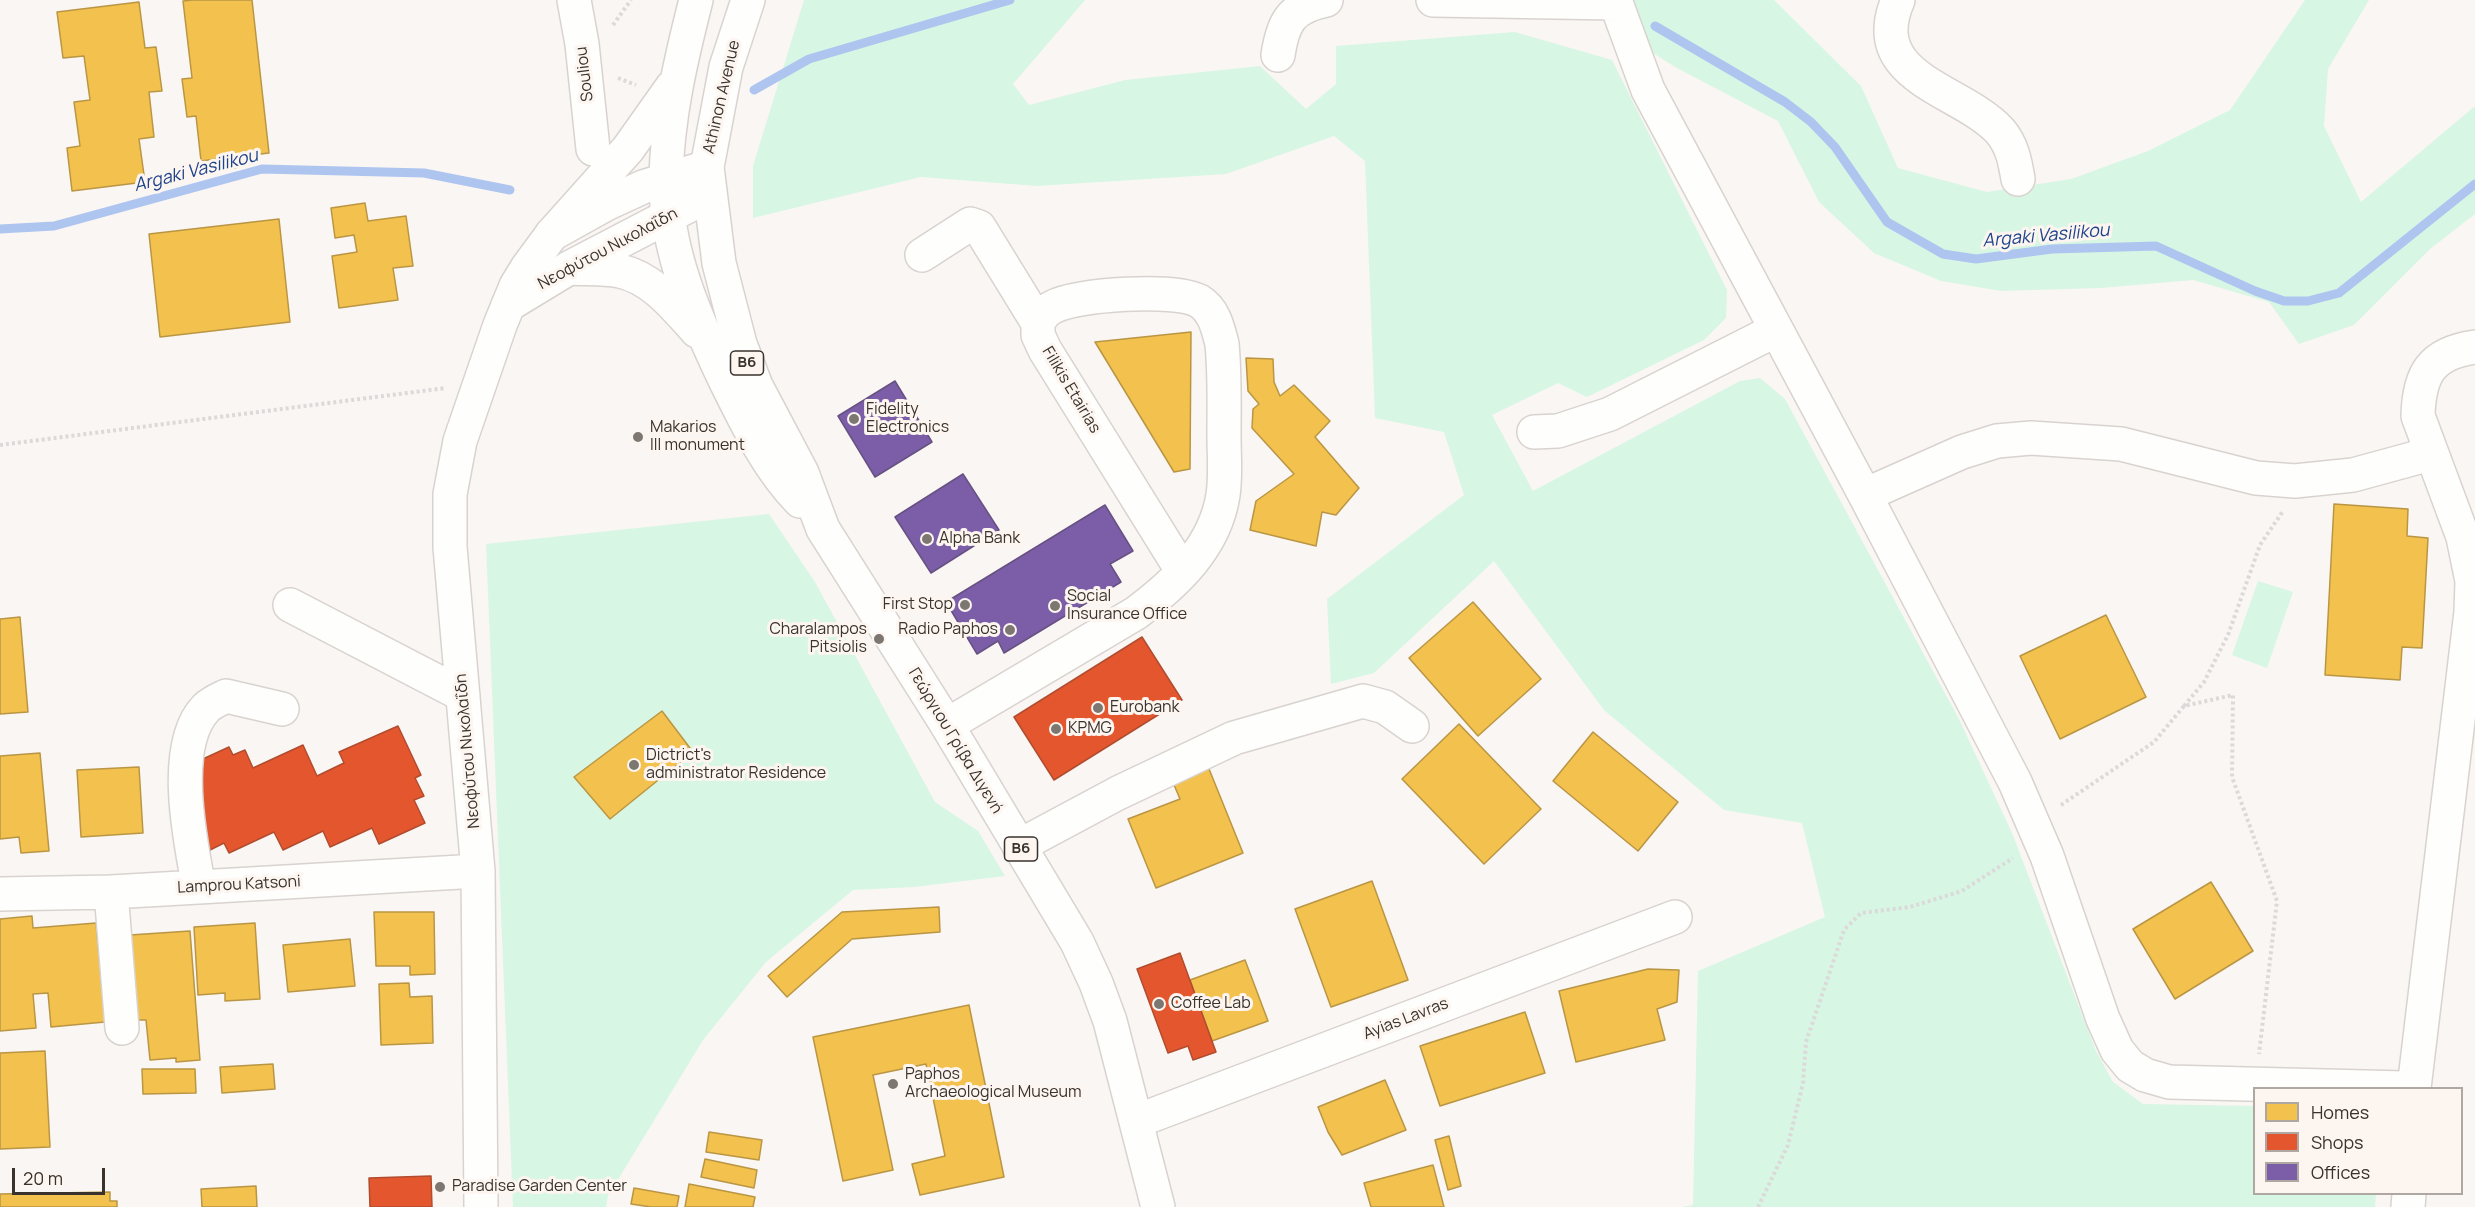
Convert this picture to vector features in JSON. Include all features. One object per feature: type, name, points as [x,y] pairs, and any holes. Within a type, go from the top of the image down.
[{"type":"street","name":"Souliou","points":[[574,0],[582,44],[593,149]]},
{"type":"street","name":"B6","points":[[669,216],[666,180],[676,80],[696,0]]},
{"type":"street","name":"Athinon Avenue","points":[[708,181],[726,67],[748,0]]},
{"type":"street","points":[[1278,55],[1281,38],[1290,16],[1303,8],[1326,0]]},
{"type":"street","points":[[1433,0],[1615,1],[1648,90],[1865,495],[2015,782],[2038,831],[2103,1019],[2117,1050],[2130,1066],[2145,1075],[2169,1082],[2330,1087]]},
{"type":"street","points":[[1898,0],[1892,25],[1892,42],[1899,59],[1914,75],[1980,115],[2000,132],[2011,148],[2018,178]]},
{"type":"street","points":[[552,234],[628,148],[676,80]]},
{"type":"street","name":"Νεοφύτου Νικολαΐδη","points":[[481,1207],[478,871],[450,547],[450,494],[460,441],[478,384],[508,305],[522,277],[552,234],[625,195],[666,180],[708,181]]},
{"type":"street","name":"Νεοφύτου Νικολαΐδη","points":[[508,305],[569,268],[669,216],[708,181]]},
{"type":"street","name":"Γεώργιου Γρίβα Διγενή","points":[[708,181],[718,263],[740,344],[756,386],[802,473],[818,519]]},
{"type":"street","name":"Γεώργιου Γρίβα Διγενή","points":[[669,216],[681,273],[708,344],[751,434],[783,483],[818,519],[1077,942],[1096,983],[1110,1022],[1158,1207]]},
{"type":"street","name":"Filikis Etairias","points":[[922,255],[970,224],[979,227],[1038,323],[1038,335],[1045,350],[1183,572]]},
{"type":"street","points":[[569,268],[609,269],[636,277],[674,306],[708,344]]},
{"type":"street","points":[[946,725],[1136,613],[1161,595],[1203,549],[1215,525],[1223,494],[1222,344],[1218,325],[1209,310],[1200,302],[1185,296],[1161,293],[1084,298],[1064,302],[1051,308],[1038,323]]},
{"type":"street","points":[[1534,432],[1558,431],[1610,414],[1776,330]]},
{"type":"street","points":[[2414,1087],[2471,612],[2472,581],[2463,537],[2430,454],[2418,416],[2418,397],[2429,367],[2440,357],[2455,350],[2475,347]]},
{"type":"street","points":[[1865,495],[1962,452],[1997,441],[2031,438],[2121,444],[2256,478],[2295,481],[2353,475],[2430,454]]},
{"type":"street","points":[[290,605],[463,695]]},
{"type":"street","points":[[200,887],[188,830],[186,764],[192,730],[207,707],[226,696],[282,709]]},
{"type":"street","points":[[1019,846],[1118,793],[1234,738],[1363,701],[1384,707],[1412,726]]},
{"type":"street","name":"Lamprou Katsoni","points":[[0,894],[111,892],[478,871]]},
{"type":"street","points":[[111,892],[123,1028]]},
{"type":"street","name":"Ayias Lavras","points":[[1137,1121],[1675,917]]},
{"type":"path","points":[[0,445],[478,384]]},
{"type":"path","points":[[1758,1207],[1788,1145],[1803,1083],[1806,1042],[1844,930],[1862,913],[1910,907],[1962,891],[2154,742],[2204,682],[2228,635],[2260,545],[2288,503]]},
{"type":"path","points":[[2184,706],[2233,695],[2232,777],[2277,901],[2256,1085]]},
{"type":"green space","points":[[804,0],[1085,0],[1013,84],[1029,105],[1125,80],[1260,66],[1306,109],[1336,84],[1336,46],[1515,32],[1612,60],[1727,290],[1726,318],[1704,340],[1587,397],[1558,383],[1492,415],[1533,491],[1740,381],[1760,378],[1785,399],[1959,719],[2012,833],[2096,1051],[2113,1082],[2143,1104],[2253,1106],[2253,1195],[2376,1195],[2375,1207],[1683,1207],[1693,1205],[1698,971],[1825,917],[1802,823],[1724,810],[1604,710],[1494,561],[1374,673],[1331,684],[1327,599],[1464,495],[1444,432],[1375,418],[1365,161],[1334,136],[1226,174],[1037,186],[921,177],[753,218],[753,166]]},
{"type":"green space","points":[[1570,0],[1774,0],[1861,86],[1898,168],[1987,192],[2071,179],[2148,151],[2230,110],[2305,0],[2369,0],[2328,69],[2324,126],[2361,202],[2475,106],[2475,214],[2430,249],[2354,325],[2299,344],[2269,302],[2193,280],[2101,288],[2001,291],[1941,281],[1874,253],[1819,202],[1778,121],[1675,67]]},
{"type":"green space","points":[[769,514],[815,582],[935,802],[978,831],[1005,876],[914,887],[853,890],[766,962],[703,1040],[608,1196],[606,1207],[513,1207],[486,544]]},
{"type":"green space","points":[[2258,581],[2293,592],[2267,668],[2232,655]]},
{"type":"building: Homes","points":[[252,0],[269,153],[236,157],[237,168],[219,170],[217,159],[201,161],[196,116],[187,117],[182,79],[192,78],[183,1]]},
{"type":"building: Homes","points":[[139,2],[145,48],[156,47],[162,91],[149,92],[154,137],[139,139],[145,182],[72,191],[67,148],[80,146],[74,102],[90,100],[84,56],[63,58],[57,12]]},
{"type":"building: Homes","points":[[365,203],[368,221],[406,216],[413,266],[393,268],[398,300],[339,308],[332,256],[357,252],[354,235],[335,238],[331,208]]},
{"type":"building: Homes","points":[[279,219],[290,322],[160,337],[149,234]]},
{"type":"building: Homes","points":[[1191,332],[1190,469],[1174,472],[1095,342]]},
{"type":"building: Homes","points":[[1246,358],[1273,359],[1274,382],[1280,396],[1294,385],[1330,421],[1315,437],[1359,488],[1336,515],[1322,512],[1316,546],[1250,530],[1256,501],[1294,474],[1252,428],[1253,409],[1259,404],[1248,391]]},
{"type":"building: Homes","points":[[2334,504],[2408,509],[2407,536],[2428,538],[2422,648],[2402,647],[2400,680],[2325,675]]},
{"type":"building: Homes","points":[[1473,602],[1541,679],[1478,736],[1409,658]]},
{"type":"building: Homes","points":[[2106,615],[2146,697],[2060,739],[2020,656]]},
{"type":"building: Homes","points":[[20,617],[28,712],[0,714],[0,619]]},
{"type":"building: Homes","name":"Dictrict's administrator Residence","points":[[662,711],[693,752],[610,819],[574,777]]},
{"type":"building: Homes","points":[[1459,724],[1541,809],[1484,864],[1402,779]]},
{"type":"building: Homes","points":[[1593,732],[1678,802],[1638,851],[1553,781]]},
{"type":"building: Homes","points":[[40,753],[49,851],[21,853],[19,837],[0,839],[0,756]]},
{"type":"building: Homes","points":[[1205,759],[1243,853],[1156,888],[1128,819],[1180,799],[1169,773]]},
{"type":"building: Homes","points":[[139,767],[143,833],[81,837],[77,770]]},
{"type":"building: Homes","points":[[1372,881],[1408,980],[1331,1007],[1295,909]]},
{"type":"building: Homes","points":[[2211,882],[2253,951],[2175,999],[2133,929]]},
{"type":"building: Homes","points":[[939,907],[940,932],[852,939],[787,997],[768,976],[842,912]]},
{"type":"building: Homes","points":[[374,912],[434,912],[435,974],[410,975],[410,966],[376,966]]},
{"type":"building: Homes","points":[[32,916],[33,928],[96,923],[105,1022],[51,1027],[48,993],[33,994],[36,1028],[0,1031],[0,919]]},
{"type":"building: Homes","points":[[255,923],[260,999],[225,1001],[225,993],[198,995],[194,927]]},
{"type":"building: Homes","points":[[190,931],[200,1060],[176,1062],[176,1058],[150,1060],[146,1020],[137,1020],[130,935]]},
{"type":"building: Homes","points":[[350,939],[355,986],[288,992],[283,945]]},
{"type":"building: Homes","points":[[1245,960],[1268,1021],[1212,1041],[1190,980]]},
{"type":"building: Homes","points":[[1648,969],[1679,970],[1677,1002],[1657,1009],[1665,1040],[1576,1062],[1559,991]]},
{"type":"building: Homes","points":[[409,983],[410,997],[432,996],[433,1043],[381,1045],[379,984]]},
{"type":"building: Homes","points":[[969,1005],[1004,1177],[920,1195],[912,1164],[945,1156],[926,1064],[873,1075],[893,1170],[843,1181],[813,1037]]},
{"type":"building: Homes","points":[[1525,1012],[1545,1073],[1440,1106],[1420,1046]]},
{"type":"building: Homes","points":[[45,1051],[50,1147],[0,1149],[0,1053]]},
{"type":"building: Homes","points":[[273,1064],[275,1089],[222,1093],[220,1067]]},
{"type":"building: Homes","points":[[142,1069],[195,1069],[196,1093],[143,1094]]},
{"type":"building: Homes","points":[[1385,1080],[1406,1130],[1342,1155],[1328,1132],[1318,1107]]},
{"type":"building: Homes","points":[[709,1132],[762,1140],[759,1160],[706,1152]]},
{"type":"building: Homes","points":[[1449,1136],[1461,1186],[1448,1190],[1435,1140]]},
{"type":"building: Homes","points":[[705,1159],[757,1170],[754,1188],[701,1177]]},
{"type":"building: Homes","points":[[1433,1165],[1444,1207],[1371,1207],[1364,1183]]},
{"type":"building: Homes","points":[[689,1184],[755,1197],[753,1207],[685,1207]]},
{"type":"building: Homes","points":[[256,1186],[257,1207],[202,1207],[201,1189]]},
{"type":"building: Homes","points":[[634,1188],[679,1196],[677,1207],[631,1204]]},
{"type":"building: Homes","points":[[110,1192],[110,1201],[117,1201],[117,1207],[0,1207],[0,1194]]},
{"type":"building: Shops","name":"Eurobank","points":[[1142,637],[1182,700],[1054,780],[1014,717]]},
{"type":"building: Shops","points":[[398,726],[421,775],[415,778],[424,796],[414,800],[425,823],[379,844],[372,828],[330,847],[323,831],[283,850],[274,832],[229,853],[224,843],[202,854],[192,764],[229,747],[233,755],[245,750],[253,768],[303,745],[317,776],[344,763],[339,752]]},
{"type":"building: Shops","points":[[1180,953],[1216,1052],[1193,1060],[1188,1046],[1168,1053],[1137,969]]},
{"type":"building: Shops","points":[[431,1176],[432,1207],[370,1207],[369,1178]]},
{"type":"building: Offices","points":[[895,381],[932,442],[875,477],[838,416]]},
{"type":"building: Offices","points":[[963,474],[999,530],[931,573],[895,517]]},
{"type":"building: Offices","points":[[1105,505],[1133,551],[1110,564],[1121,582],[1004,653],[998,641],[977,654],[946,602]]},
{"type":"waterway","name":"Argaki Vasilikou","points":[[754,90],[809,59],[1010,0]]},
{"type":"waterway","name":"Argaki Vasilikou","points":[[1655,26],[1785,102],[1811,122],[1835,147],[1887,222],[1943,254],[1976,259],[2052,249],[2156,246],[2255,291],[2284,301],[2308,301],[2339,293],[2475,184]]},
{"type":"waterway","name":"Argaki Vasilikou","points":[[0,229],[54,226],[262,169],[424,173],[510,190]]},
{"type":"place","name":"Fidelity Electronics","points":[[854,419]]},
{"type":"place","name":"Makarios III monument","points":[[638,437]]},
{"type":"place","name":"Alpha Bank","points":[[927,539]]},
{"type":"place","name":"First Stop","points":[[965,605]]},
{"type":"place","name":"Social Insurance Office","points":[[1055,606]]},
{"type":"place","name":"Radio Paphos","points":[[1010,630]]},
{"type":"place","name":"Charalampos Pitsiolis","points":[[879,639]]},
{"type":"place","name":"Eurobank","points":[[1098,708]]},
{"type":"place","name":"KPMG","points":[[1056,729]]},
{"type":"place","name":"Dictrict's administrator Residence","points":[[634,765]]},
{"type":"place","name":"Coffee Lab","points":[[1159,1004]]},
{"type":"place","name":"Paphos Archaeological Museum","points":[[893,1084]]},
{"type":"place","name":"Paradise Garden Center","points":[[440,1187]]}]
